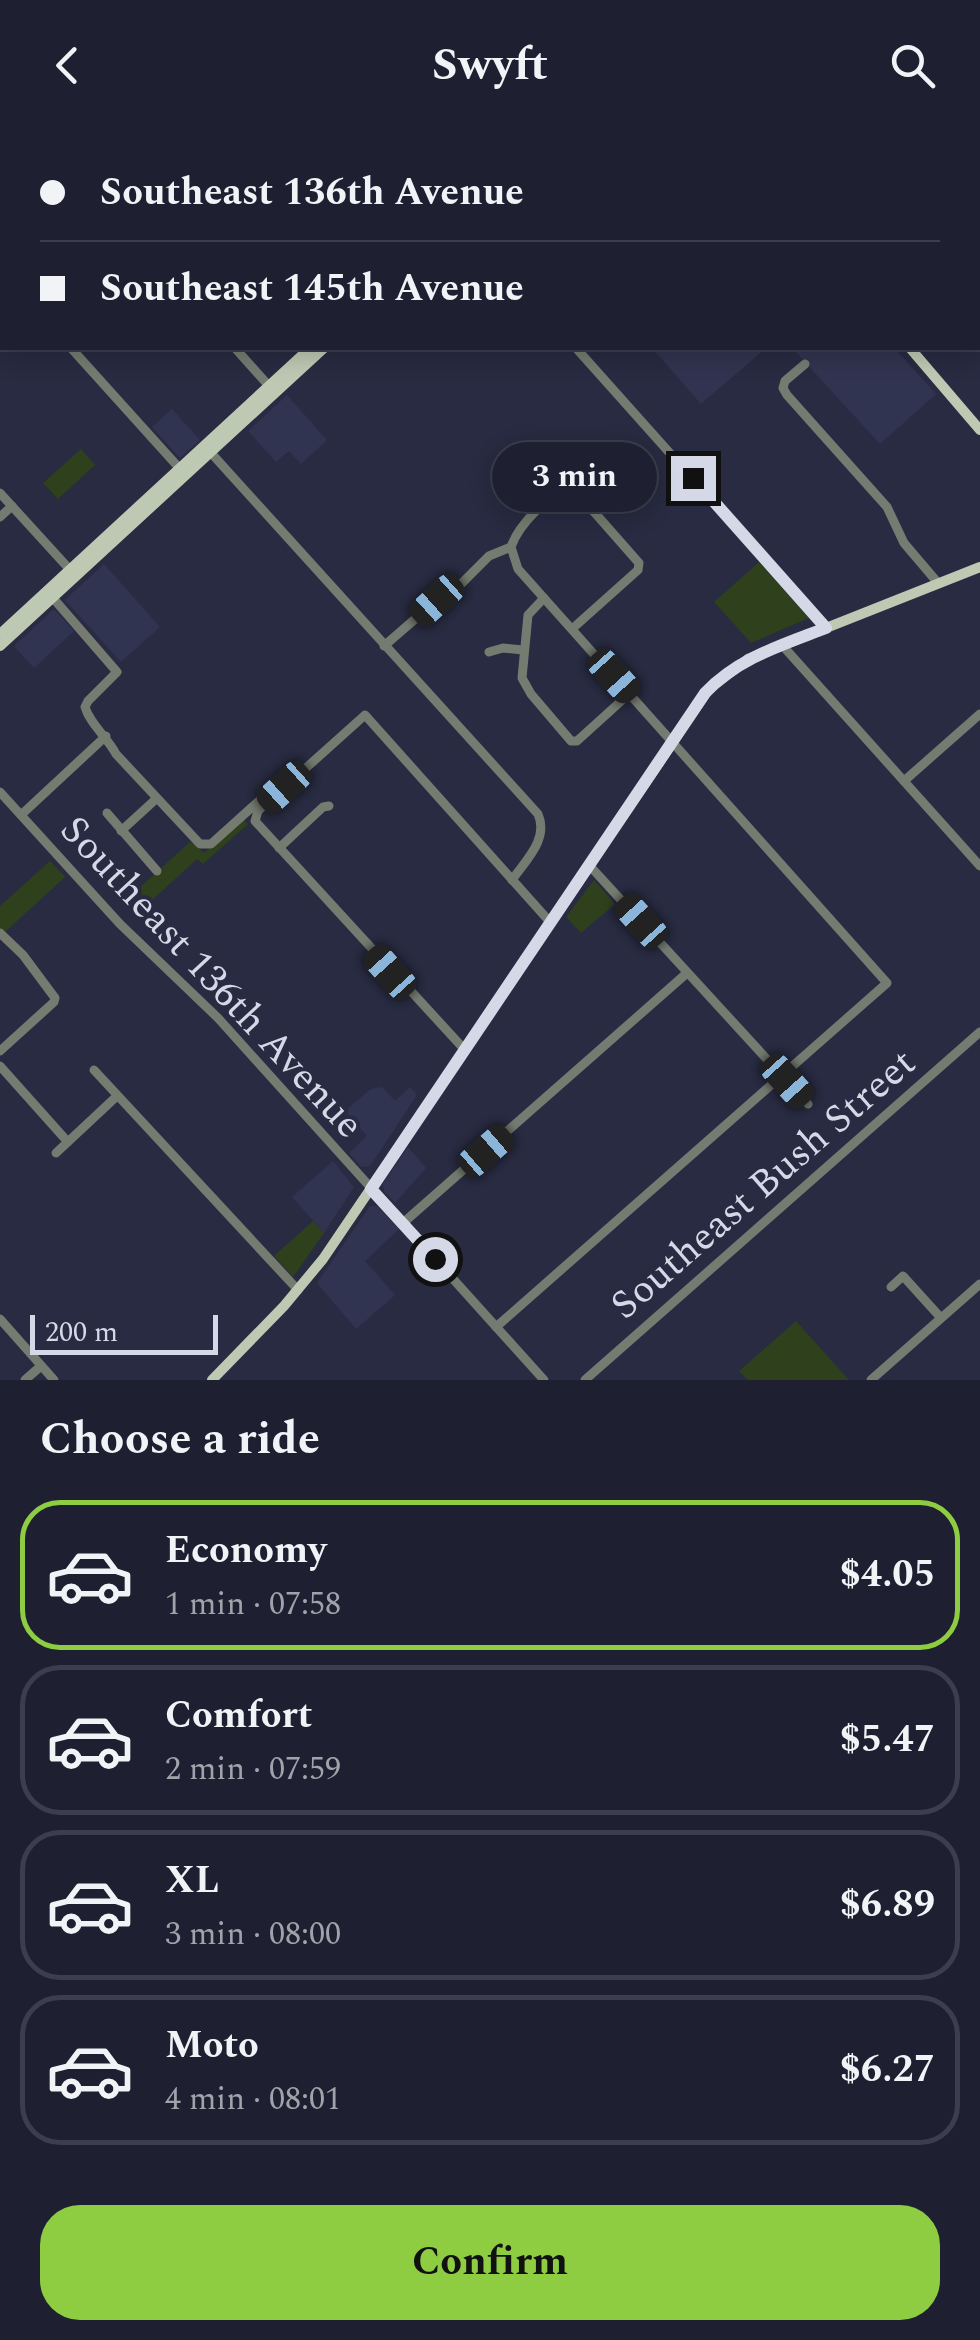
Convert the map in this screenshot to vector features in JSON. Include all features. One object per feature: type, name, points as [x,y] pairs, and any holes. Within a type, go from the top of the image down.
[{"type":"main road","points":[[0,634],[165,497],[308,350]]},
{"type":"main road","points":[[0,646],[54,598],[181,470],[322,350]]},
{"type":"main road","points":[[912,350],[980,430]]},
{"type":"main road","points":[[165,497],[183,474],[181,470]]},
{"type":"main road","points":[[212,1380],[315,1268],[705,693],[748,659],[980,566]]},
{"type":"street","points":[[74,350],[181,470]]},
{"type":"street","points":[[237,350],[269,386]]},
{"type":"street","points":[[581,350],[826,628]]},
{"type":"street","points":[[805,364],[783,388],[887,508],[904,544],[938,583]]},
{"type":"street","points":[[210,449],[538,814],[543,827],[540,839],[512,880]]},
{"type":"street","points":[[496,1328],[881,990],[887,980],[518,569],[512,547],[518,532],[556,494],[573,488],[636,558],[638,570],[572,629]]},
{"type":"street","points":[[0,492],[74,574]]},
{"type":"street","points":[[0,516],[12,506]]},
{"type":"street","points":[[461,584],[489,556],[512,547]]},
{"type":"street","points":[[54,598],[117,672],[84,707],[87,714],[116,754],[191,837],[206,846],[298,766]]},
{"type":"street","points":[[544,598],[528,615],[523,650],[525,687],[571,740],[577,741],[630,694]]},
{"type":"street","points":[[384,646],[437,600]]},
{"type":"street","points":[[782,645],[980,866]]},
{"type":"street","points":[[489,652],[503,648],[523,650]]},
{"type":"street","points":[[904,781],[980,714]]},
{"type":"street","points":[[464,1049],[278,848],[254,817],[365,715],[550,922]]},
{"type":"street","points":[[21,815],[106,736]]},
{"type":"street","name":"Southeast 136th Avenue","points":[[0,792],[120,924],[204,1002],[540,1379]]},
{"type":"street","points":[[121,830],[156,798]]},
{"type":"street","points":[[278,848],[323,807],[329,806]]},
{"type":"street","points":[[108,813],[157,871]]},
{"type":"street","points":[[589,865],[808,1104]]},
{"type":"street","points":[[0,934],[23,955],[54,994],[54,1002],[0,1052]]},
{"type":"street","points":[[403,1223],[687,972]]},
{"type":"street","name":"Southeast Bush Street","points":[[585,1380],[980,1032]]},
{"type":"street","points":[[0,1066],[67,1140]]},
{"type":"street","points":[[94,1070],[298,1290]]},
{"type":"street","points":[[56,1154],[117,1096]]},
{"type":"street","points":[[890,1287],[903,1276],[941,1318]]},
{"type":"street","points":[[871,1380],[980,1284]]},
{"type":"street","points":[[0,1319],[54,1380]]},
{"type":"street","points":[[25,1380],[41,1366]]},
{"type":"shaded area","points":[[654,350],[764,350],[701,404]]},
{"type":"shaded area","points":[[794,350],[896,350],[936,394],[880,444]]},
{"type":"shaded area","points":[[287,395],[327,440],[301,464],[289,451],[276,462],[248,431]]},
{"type":"shaded area","points":[[172,409],[200,440],[180,458],[152,427]]},
{"type":"shaded area","points":[[104,564],[160,627],[121,662],[65,600]]},
{"type":"shaded area","points":[[54,609],[74,631],[34,668],[14,646]]},
{"type":"shaded area","points":[[382,1087],[395,1101],[410,1087],[417,1095],[370,1166],[361,1167],[349,1153],[367,1136],[345,1111],[371,1089]]},
{"type":"shaded area","points":[[408,1147],[426,1168],[395,1203],[383,1184]]},
{"type":"shaded area","points":[[333,1161],[354,1187],[324,1233],[292,1197]]},
{"type":"shaded area","points":[[370,1206],[377,1206],[399,1229],[365,1261],[395,1295],[356,1329],[317,1283]]},
{"type":"green space","points":[[81,449],[95,465],[58,499],[43,483]]},
{"type":"green space","points":[[759,562],[809,618],[751,643],[714,602]]},
{"type":"green space","points":[[242,818],[248,824],[203,864],[197,859],[149,903],[137,890],[191,841],[204,853]]},
{"type":"green space","points":[[50,861],[65,877],[4,933],[0,929],[0,906]]},
{"type":"green space","points":[[594,880],[615,904],[581,933],[566,917]]},
{"type":"green space","points":[[313,1221],[324,1233],[293,1277],[274,1256]]},
{"type":"green space","points":[[796,1321],[849,1380],[748,1380],[739,1371]]},
{"type":"route","points":[[435,1259],[371,1189],[705,693],[748,659],[826,628],[693,478]]}]
